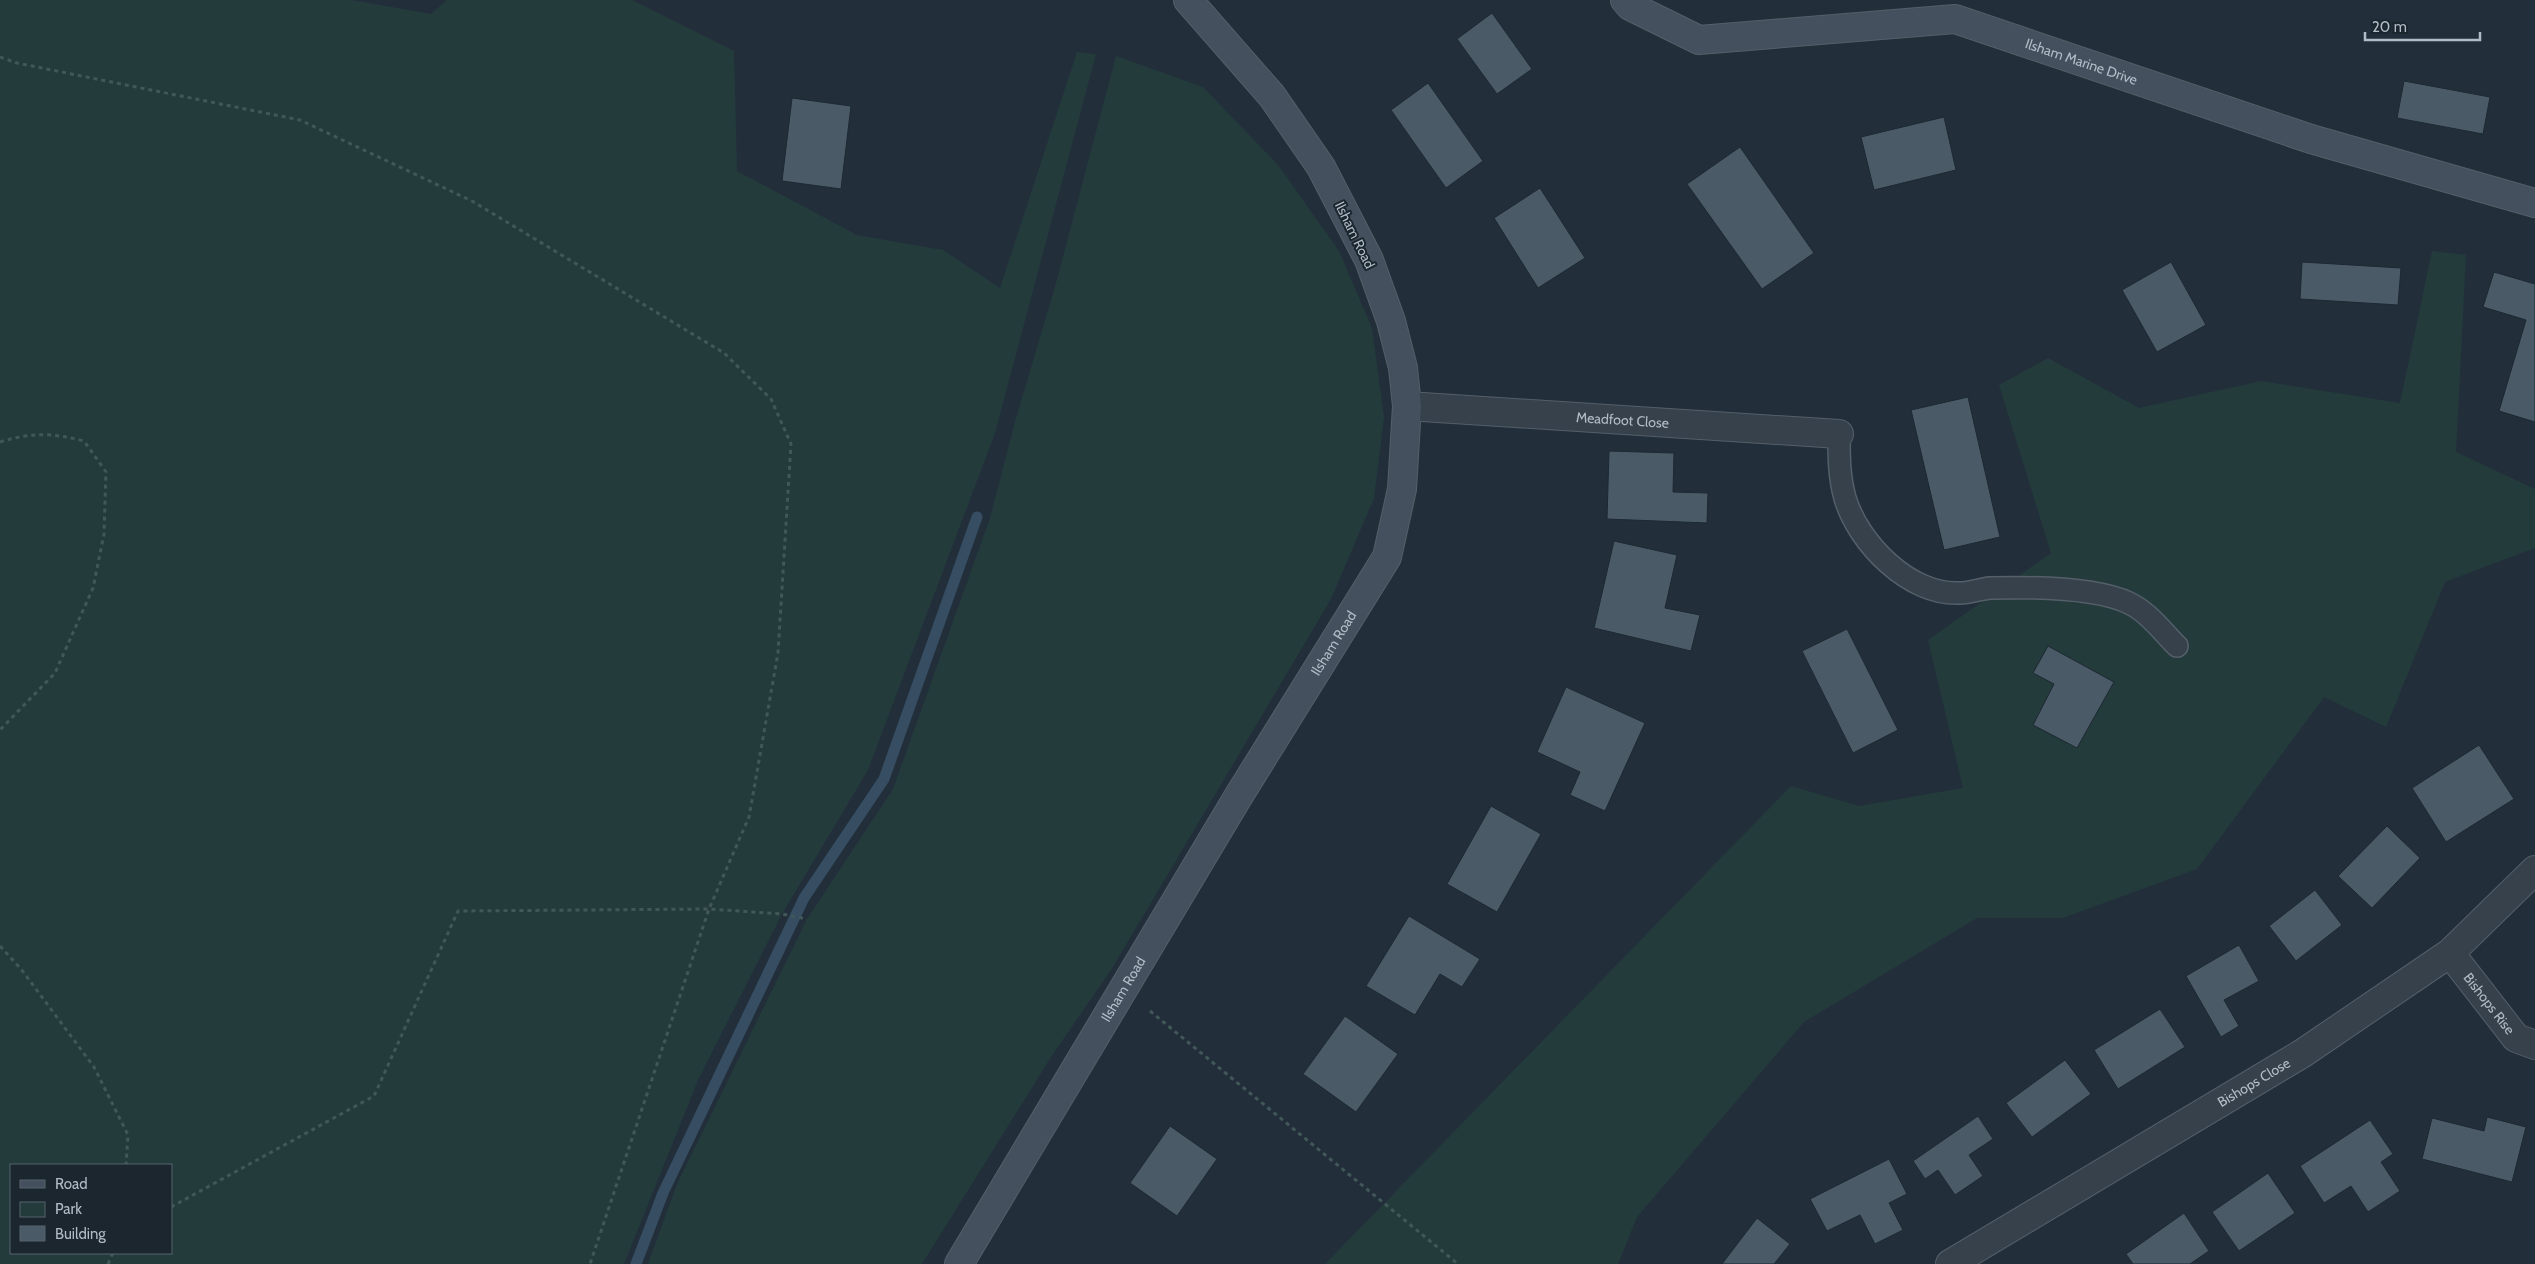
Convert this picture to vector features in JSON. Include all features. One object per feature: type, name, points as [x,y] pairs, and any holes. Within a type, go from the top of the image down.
[{"type":"street","name":"Ilsham Road","points":[[959,1264],[1238,797],[1386,557],[1402,489],[1407,406],[1402,368],[1392,321],[1369,260],[1321,167],[1272,96],[1188,0]]},
{"type":"street","name":"Ilsham Marine Drive","points":[[1630,2],[1699,40],[1955,19],[2311,140],[2535,203]]},
{"type":"street","name":"Meadfoot Close","points":[[1407,406],[1839,434]]},
{"type":"street","name":"Bishops Close","points":[[1950,1264],[2304,1053],[2450,953],[2535,870]]},
{"type":"street","name":"Bishops Rise","points":[[2450,953],[2516,1038],[2535,1046]]},
{"type":"lane","points":[[1839,434],[1840,471],[1850,507],[1873,548],[1890,565],[1910,580],[1932,589],[1959,594],[1988,588],[2027,588],[2108,597],[2129,603],[2148,615],[2177,646]]},
{"type":"path","points":[[0,57],[17,63],[300,120],[472,200],[724,353],[771,399],[790,444],[778,653],[749,817],[709,908],[590,1264]]},
{"type":"path","points":[[0,442],[23,435],[59,435],[84,441],[106,472],[104,534],[93,588],[55,673],[0,730]]},
{"type":"path","points":[[172,1207],[374,1096],[458,911],[709,908],[782,914],[807,919]]},
{"type":"path","points":[[0,946],[21,969],[94,1067],[128,1135],[126,1164]]},
{"type":"path","points":[[1124,990],[1458,1264]]},
{"type":"green space","points":[[0,0],[352,0],[431,14],[447,0],[632,0],[734,51],[737,171],[857,235],[943,250],[1000,288],[1077,52],[1096,54],[995,433],[868,770],[782,914],[698,1080],[624,1264],[0,1264]]},
{"type":"green space","points":[[1116,56],[1203,87],[1278,165],[1339,251],[1372,328],[1384,417],[1374,498],[1331,599],[1111,970],[1051,1057],[922,1264],[648,1264],[677,1184],[807,919],[893,789],[990,518],[1016,418],[1055,287]]},
{"type":"green space","points":[[2432,251],[2466,255],[2456,452],[2535,489],[2535,548],[2445,582],[2386,727],[2324,697],[2197,869],[2063,918],[1977,918],[1804,1022],[1637,1217],[1618,1264],[1325,1264],[1791,786],[1859,806],[1963,788],[1928,640],[2051,553],[1999,385],[2048,358],[2139,408],[2261,381],[2400,403]],"holes":[[[2048,646],[2114,682],[2077,748],[2033,725],[2054,684],[2033,672]]]},
{"type":"building","points":[[1492,13],[1532,69],[1497,94],[1457,39]]},
{"type":"building","points":[[2404,81],[2490,97],[2483,134],[2397,118]]},
{"type":"building","points":[[1428,83],[1483,161],[1446,188],[1391,110]]},
{"type":"building","points":[[792,98],[851,106],[841,189],[782,181]]},
{"type":"building","points":[[1944,117],[1956,170],[1874,190],[1861,137]]},
{"type":"building","points":[[1740,147],[1814,253],[1762,289],[1687,184]]},
{"type":"building","points":[[1540,188],[1585,258],[1538,288],[1494,218]]},
{"type":"building","points":[[2171,262],[2206,325],[2157,352],[2122,290]]},
{"type":"building","points":[[2302,262],[2401,268],[2398,305],[2300,299]]},
{"type":"building","points":[[2494,272],[2535,284],[2535,422],[2499,411],[2526,320],[2483,307]]},
{"type":"building","points":[[1968,397],[2000,537],[1944,550],[1911,410]]},
{"type":"building","points":[[1609,451],[1674,453],[1673,492],[1708,493],[1707,523],[1607,519]]},
{"type":"building","points":[[1614,541],[1677,555],[1665,608],[1700,615],[1691,651],[1594,628]]},
{"type":"building","points":[[1847,629],[1898,730],[1853,753],[1802,651]]},
{"type":"building","points":[[2048,646],[2114,682],[2077,748],[2033,725],[2054,684],[2033,673]]},
{"type":"building","points":[[1566,687],[1645,723],[1605,811],[1570,795],[1580,772],[1537,752]]},
{"type":"building","points":[[2479,745],[2514,799],[2446,842],[2412,788]]},
{"type":"building","points":[[1491,806],[1541,834],[1497,912],[1447,884]]},
{"type":"building","points":[[2387,826],[2420,858],[2372,908],[2338,876]]},
{"type":"building","points":[[2315,890],[2342,925],[2296,961],[2269,926]]},
{"type":"building","points":[[1409,916],[1480,959],[1462,987],[1440,974],[1415,1015],[1366,986]]},
{"type":"building","points":[[2239,945],[2259,981],[2224,1000],[2239,1026],[2221,1037],[2186,976]]},
{"type":"building","points":[[2160,1009],[2185,1047],[2118,1089],[2094,1050]]},
{"type":"building","points":[[1345,1016],[1398,1054],[1356,1112],[1303,1074]]},
{"type":"building","points":[[2065,1060],[2091,1094],[2032,1137],[2006,1103]]},
{"type":"building","points":[[1978,1116],[1993,1139],[1969,1155],[1983,1176],[1955,1195],[1938,1170],[1925,1179],[1913,1161]]},
{"type":"building","points":[[2487,1117],[2526,1127],[2512,1182],[2422,1159],[2432,1118],[2484,1131]]},
{"type":"building","points":[[2370,1120],[2393,1154],[2381,1162],[2400,1191],[2368,1212],[2351,1186],[2324,1203],[2300,1166]]},
{"type":"building","points":[[1170,1126],[1217,1159],[1177,1216],[1130,1183]]},
{"type":"building","points":[[1889,1159],[1907,1194],[1889,1203],[1903,1230],[1875,1244],[1860,1215],[1827,1231],[1810,1199]]},
{"type":"building","points":[[2268,1173],[2295,1213],[2239,1251],[2212,1212]]},
{"type":"building","points":[[2184,1213],[2209,1251],[2190,1264],[2133,1264],[2126,1254]]},
{"type":"building","points":[[1757,1218],[1790,1244],[1774,1264],[1722,1264]]},
{"type":"waterway","points":[[636,1264],[663,1193],[804,898],[884,779],[977,517]]}]
